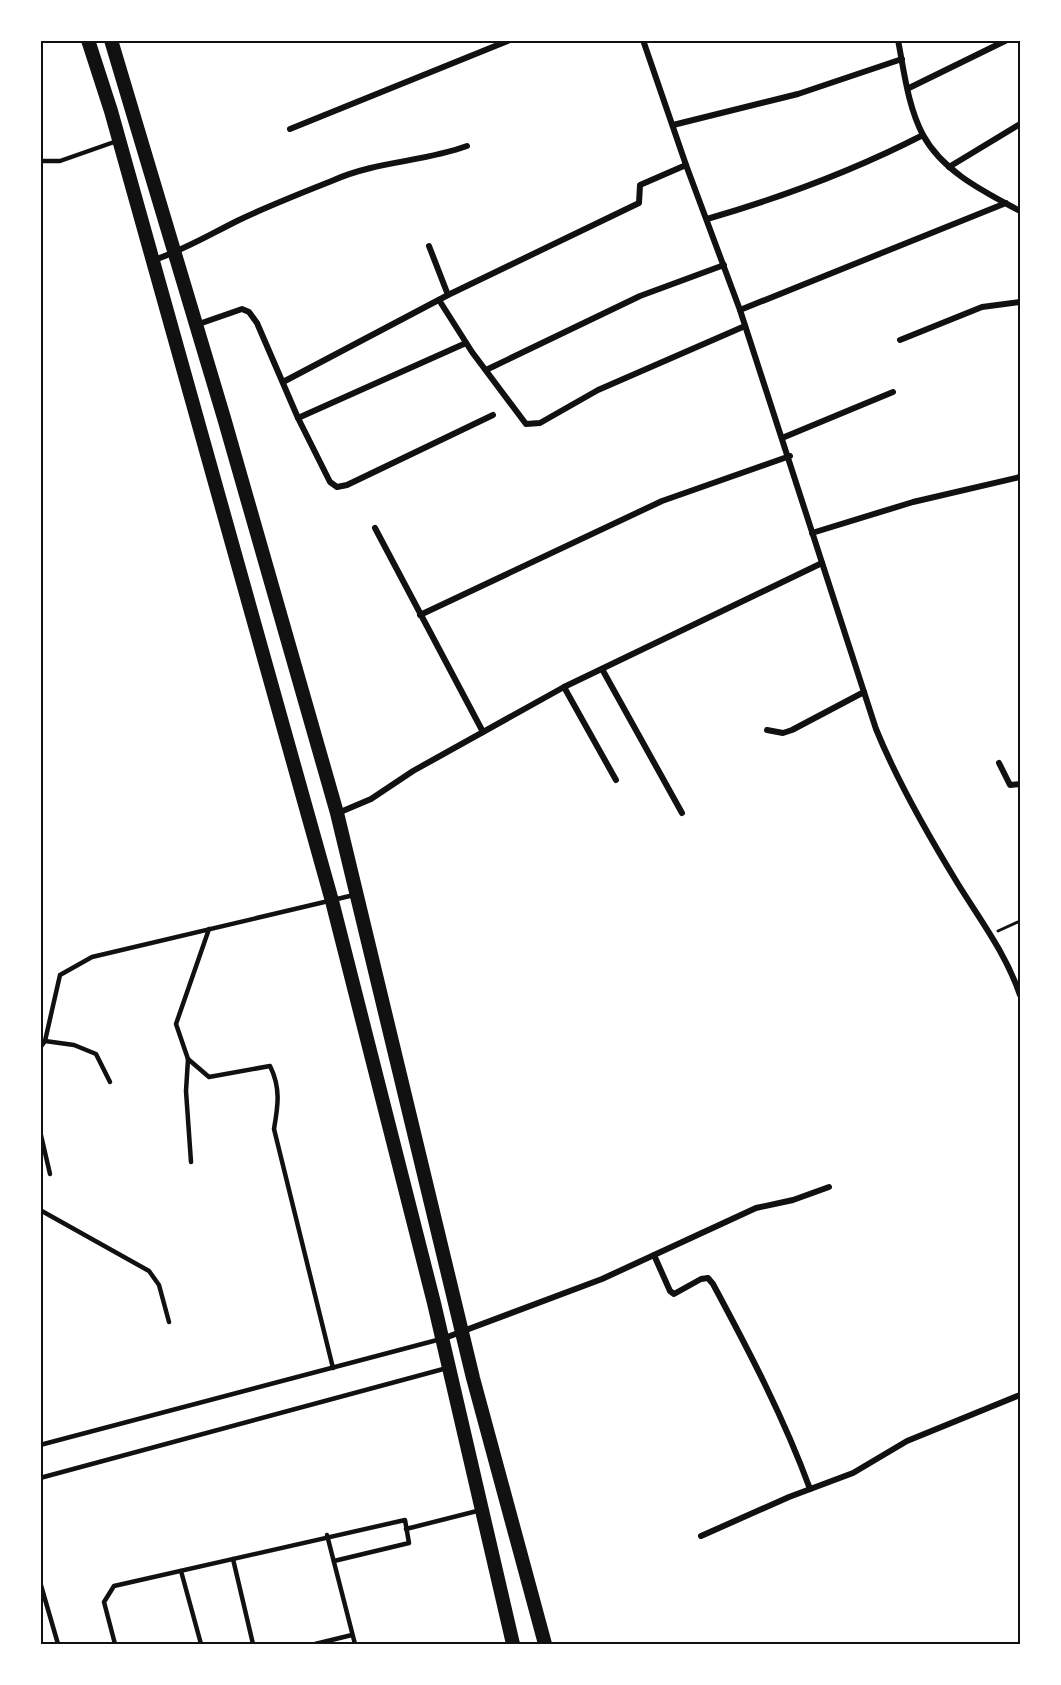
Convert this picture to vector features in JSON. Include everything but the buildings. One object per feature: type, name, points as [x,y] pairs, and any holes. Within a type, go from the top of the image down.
[{"type":"main road","points":[[88,40],[119,140],[221,499],[332,901],[484,1510],[513,1644]]},
{"type":"main road","points":[[111,40],[337,813],[463,1332],[545,1644]]},
{"type":"main road","points":[[221,499],[245,492]]},
{"type":"main road","points":[[293,755],[318,747]]},
{"type":"street","points":[[290,129],[510,40]]},
{"type":"street","points":[[643,40],[740,310],[790,456],[812,533],[864,692],[891,764],[947,866],[1012,970],[1020,995]]},
{"type":"street","points":[[898,40],[923,135],[949,167],[978,188],[1020,211]]},
{"type":"street","points":[[909,88],[1007,40]]},
{"type":"street","points":[[673,125],[798,94],[902,59]]},
{"type":"street","points":[[949,167],[1020,123]]},
{"type":"street","points":[[707,219],[830,179],[867,164],[923,135]]},
{"type":"street","points":[[153,260],[174,253],[255,213],[334,180],[379,164],[431,158],[467,146]]},
{"type":"street","points":[[283,382],[448,295],[639,203],[640,185],[686,165]]},
{"type":"street","points":[[740,310],[1006,203]]},
{"type":"street","points":[[429,246],[448,295]]},
{"type":"street","points":[[486,370],[640,296],[724,265]]},
{"type":"street","points":[[439,300],[466,343],[526,424],[533,424],[606,386],[678,357],[745,326]]},
{"type":"street","points":[[900,340],[982,307],[1020,302]]},
{"type":"street","points":[[196,325],[242,309],[249,312],[257,323],[298,418],[330,482],[337,487],[347,485],[493,415]]},
{"type":"street","points":[[298,418],[466,343]]},
{"type":"street","points":[[782,438],[893,392]]},
{"type":"street","points":[[420,615],[662,501],[790,456]]},
{"type":"street","points":[[812,533],[913,502],[1020,477]]},
{"type":"street","points":[[375,528],[483,732]]},
{"type":"street","points":[[337,813],[371,799],[564,687],[822,564]]},
{"type":"street","points":[[602,669],[682,813]]},
{"type":"street","points":[[564,687],[615,780]]},
{"type":"street","points":[[767,730],[783,733],[792,730],[864,692]]},
{"type":"street","points":[[999,763],[1011,784],[1020,784]]},
{"type":"street","points":[[442,1339],[553,1299],[756,1208],[793,1200],[829,1187]]},
{"type":"street","points":[[654,1255],[670,1291],[674,1294],[701,1279],[708,1278],[713,1284],[761,1375],[795,1448],[810,1489]]},
{"type":"street","points":[[701,1536],[853,1473],[916,1436],[1020,1395]]},
{"type":"lane","points":[[40,161],[60,161],[119,140]]},
{"type":"lane","points":[[40,1048],[45,1041],[60,975],[92,957],[356,895]]},
{"type":"lane","points":[[191,1161],[186,1091],[188,1059],[176,1024],[209,929]]},
{"type":"lane","points":[[45,1041],[74,1044],[96,1054],[110,1082]]},
{"type":"lane","points":[[188,1059],[208,1077],[270,1066],[279,1096],[274,1129],[333,1368]]},
{"type":"lane","points":[[40,1131],[50,1174]]},
{"type":"lane","points":[[40,1210],[149,1270],[159,1285],[169,1322]]},
{"type":"lane","points":[[40,1445],[442,1339]]},
{"type":"lane","points":[[40,1478],[449,1368]]},
{"type":"lane","points":[[406,1529],[484,1510]]},
{"type":"lane","points":[[115,1644],[104,1602],[114,1586],[327,1535],[405,1520],[409,1543],[334,1561]]},
{"type":"lane","points":[[327,1535],[355,1644]]},
{"type":"lane","points":[[232,1559],[253,1644]]},
{"type":"lane","points":[[181,1571],[201,1644]]},
{"type":"lane","points":[[40,1581],[58,1644]]},
{"type":"lane","points":[[315,1644],[352,1635]]},
{"type":"path","points":[[991,934],[1020,921]]}]
